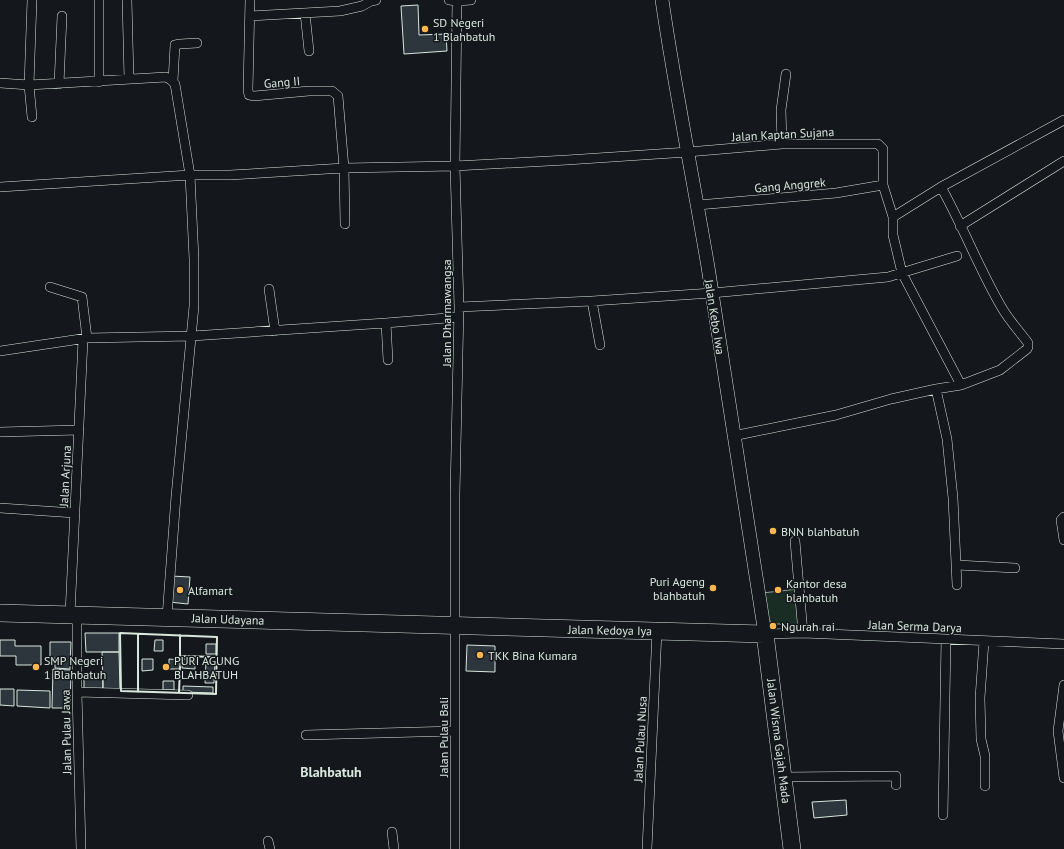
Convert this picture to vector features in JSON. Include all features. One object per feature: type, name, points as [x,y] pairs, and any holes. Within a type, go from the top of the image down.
[{"type":"highway","name":"Jalan Udayana","points":[[0,613],[456,626]]},
{"type":"highway","name":"Jalan Kedoya Iya","points":[[456,626],[765,634]]},
{"type":"highway","name":"Jalan Wisma Gajah Mada","points":[[765,634],[792,849]]},
{"type":"main road","name":"Jalan Kebo Iwa","points":[[662,0],[671,62],[698,205],[765,634]]},
{"type":"street","points":[[32,0],[29,85],[32,117]]},
{"type":"street","points":[[99,0],[99,82]]},
{"type":"street","points":[[127,0],[128,79]]},
{"type":"street","name":"Gang II","points":[[250,0],[249,95],[253,96],[308,91],[332,91],[335,93],[338,96],[344,168]]},
{"type":"street","points":[[250,16],[340,11],[362,6],[376,0]]},
{"type":"street","points":[[453,1],[471,0]]},
{"type":"street","name":"Jalan Dharmawangsa","points":[[453,1],[455,166],[459,307],[455,494],[456,626]]},
{"type":"street","points":[[305,13],[309,51]]},
{"type":"street","points":[[59,84],[62,16]]},
{"type":"street","points":[[172,81],[175,45],[197,43]]},
{"type":"street","points":[[782,144],[781,110],[786,74]]},
{"type":"street","points":[[0,83],[29,85],[59,84],[166,77],[175,84],[190,175],[194,259],[194,306],[176,496],[167,617]]},
{"type":"street","points":[[893,217],[941,187],[1064,120]]},
{"type":"street","name":"Jalan Kaptan Sujana","points":[[0,187],[190,175],[230,175],[344,168],[455,166],[688,152],[782,144],[878,144],[883,149],[883,185]]},
{"type":"street","points":[[960,226],[1064,161]]},
{"type":"street","points":[[344,168],[345,224]]},
{"type":"street","points":[[883,185],[893,217],[893,235],[898,275],[961,385]]},
{"type":"street","name":"Gang Anggrek","points":[[698,205],[836,193],[883,185]]},
{"type":"street","points":[[733,436],[836,415],[885,401],[936,389],[961,385],[1000,370],[1028,347],[1028,343],[1002,308],[941,187]]},
{"type":"street","points":[[459,307],[592,301],[712,293],[898,275],[957,256]]},
{"type":"street","name":"Jalan Arjuna","points":[[50,287],[82,297],[85,339],[75,513],[73,615]]},
{"type":"street","points":[[269,289],[275,331]]},
{"type":"street","points":[[592,301],[600,345]]},
{"type":"street","points":[[0,351],[85,339],[192,336],[275,331],[459,316]]},
{"type":"street","points":[[386,323],[388,360]]},
{"type":"street","points":[[936,389],[947,439],[953,498],[958,585]]},
{"type":"street","points":[[0,432],[79,430]]},
{"type":"street","points":[[0,508],[75,513]]},
{"type":"street","points":[[1064,517],[1061,520],[1064,540]]},
{"type":"street","points":[[795,541],[803,633]]},
{"type":"street","points":[[957,565],[1015,568]]},
{"type":"street","name":"Jalan Pulau Jawa","points":[[73,615],[82,849]]},
{"type":"street","name":"Jalan Pulau Bali","points":[[455,849],[456,626]]},
{"type":"street","name":"Jalan Pulau Nusa","points":[[647,849],[657,631]]},
{"type":"street","name":"Jalan Serma Darya","points":[[765,634],[803,633],[1064,644]]},
{"type":"street","points":[[943,815],[946,639]]},
{"type":"street","points":[[984,641],[980,698],[981,739],[985,756],[985,786]]},
{"type":"street","points":[[1064,685],[1058,731],[1064,778]]},
{"type":"street","points":[[77,692],[188,696]]},
{"type":"street","points":[[306,735],[455,731]]},
{"type":"street","points":[[783,777],[896,776],[896,785]]},
{"type":"street","points":[[392,832],[394,849]]},
{"type":"green space","points":[[798,589],[801,627],[795,626],[795,630],[790,630],[790,626],[784,627],[780,624],[772,624],[766,615],[762,593]]},
{"type":"building","points":[[418,5],[419,35],[446,34],[447,51],[404,54],[401,6]]},
{"type":"building","name":"Alfamart","points":[[171,576],[190,577],[188,604],[169,602]]},
{"type":"building","points":[[85,633],[119,633],[119,652],[86,652]]},
{"type":"building","points":[[0,640],[15,640],[15,646],[41,646],[41,665],[16,665],[16,656],[0,656]]},
{"type":"building","points":[[155,640],[163,640],[163,651],[154,651]]},
{"type":"building","points":[[50,642],[71,642],[70,669],[55,668],[55,658],[50,658]]},
{"type":"building","points":[[206,644],[216,644],[216,654],[206,654]]},
{"type":"building","points":[[467,645],[495,646],[495,672],[466,671]]},
{"type":"building","points":[[102,652],[119,652],[120,690],[103,690]]},
{"type":"building","points":[[142,659],[153,659],[153,670],[142,671]]},
{"type":"building","points":[[169,659],[180,660],[180,669],[169,669]]},
{"type":"building","points":[[183,659],[195,659],[195,669],[182,668]]},
{"type":"building","points":[[206,662],[215,662],[214,683],[205,683]]},
{"type":"building","points":[[53,669],[71,670],[70,708],[52,708]]},
{"type":"building","points":[[84,673],[103,673],[103,689],[84,689]]},
{"type":"building","points":[[163,681],[174,681],[174,690],[163,690]]},
{"type":"building","points":[[183,686],[213,687],[213,693],[183,692]]},
{"type":"building","points":[[0,689],[14,689],[14,706],[0,705]]},
{"type":"building","points":[[17,690],[50,691],[50,708],[17,706]]},
{"type":"building","points":[[846,800],[847,815],[814,818],[812,802]]},
{"type":"wall","points":[[120,633],[217,637],[216,694],[121,691],[120,633]]},
{"type":"wall","points":[[138,634],[138,692]]},
{"type":"wall","points":[[180,635],[180,661]]},
{"type":"wall","points":[[180,656],[217,657]]},
{"type":"wall","points":[[179,693],[180,667]]},
{"type":"place","name":"SD Negeri 1 Blahbatuh","points":[[425,29]]},
{"type":"place","name":"BNN blahbatuh","points":[[773,531]]},
{"type":"place","name":"Puri Ageng blahbatuh","points":[[713,588]]},
{"type":"place","name":"Alfamart","points":[[180,590]]},
{"type":"place","name":"Kantor desa blahbatuh","points":[[778,590]]},
{"type":"place","name":"Ngurah rai","points":[[773,626]]},
{"type":"place","name":"TKK Bina Kumara","points":[[480,655]]},
{"type":"place","name":"SMP Negeri 1 Blahbatuh","points":[[36,667]]},
{"type":"place","name":"PURI AGUNG BLAHBATUH","points":[[166,667]]},
{"type":"district","name":"Blahbatuh","points":[[331,772]]}]
